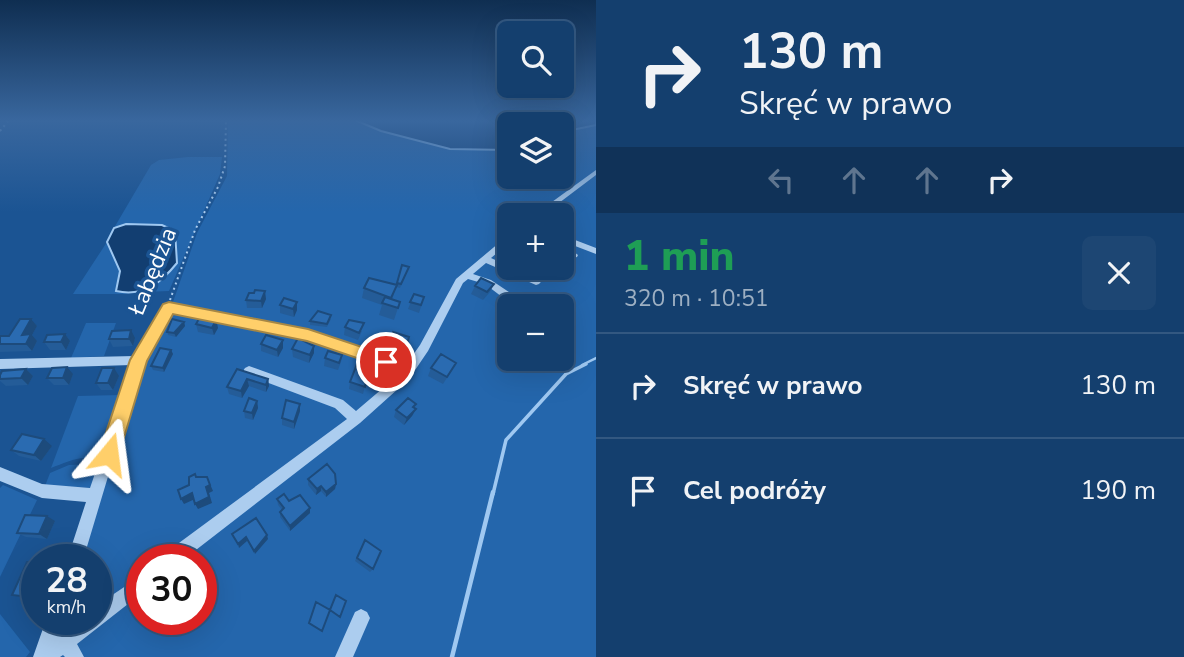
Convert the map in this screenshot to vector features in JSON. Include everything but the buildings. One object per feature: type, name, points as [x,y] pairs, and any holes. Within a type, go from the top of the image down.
[{"type":"street","points":[[554,203],[596,172]]},
{"type":"street","points":[[574,242],[596,251]]},
{"type":"street","points":[[191,544],[356,419],[405,376],[430,338],[446,301],[466,275],[497,248]]},
{"type":"street","points":[[485,258],[497,264]]},
{"type":"street","points":[[466,275],[488,282],[504,294]]},
{"type":"street","name":"Łabędzia","points":[[80,544],[138,360],[169,308]]},
{"type":"street","points":[[169,308],[308,335],[386,362],[405,376]]},
{"type":"street","points":[[0,364],[138,360]]},
{"type":"street","points":[[249,371],[339,404],[356,419]]},
{"type":"street","points":[[0,474],[43,491],[94,496]]},
{"type":"street","points":[[112,606],[126,595]]},
{"type":"street","points":[[344,657],[361,618]]},
{"type":"street","points":[[43,657],[50,635]]},
{"type":"street","points":[[43,657],[70,649],[82,635]]},
{"type":"path","name":"Łabędzia","points":[[169,308],[195,230],[222,177],[224,151]]},
{"type":"shaded area","points":[[227,151],[497,151],[497,189],[574,189],[574,151],[596,151],[596,657],[44,657],[54,635],[112,635],[112,544],[84,544],[148,351],[173,302],[197,233],[227,176]]},
{"type":"shaded area","points":[[222,157],[220,174],[169,291],[144,292],[167,276],[126,224],[114,228],[151,165],[159,160]]},
{"type":"shaded area","points":[[126,224],[162,225],[175,231],[177,263],[157,283],[135,292],[116,291],[120,271],[107,242],[114,228]]},
{"type":"shaded area","points":[[107,242],[120,271],[116,291],[129,294],[73,294]]},
{"type":"shaded area","points":[[86,323],[116,323],[104,356],[71,358]]},
{"type":"shaded area","points":[[121,395],[101,463],[83,458],[51,468],[78,396]]},
{"type":"shaded area","points":[[89,464],[98,471],[91,488],[45,486],[50,473],[69,465]]},
{"type":"shaded area","points":[[3,485],[37,500],[0,577],[0,488]]},
{"type":"shaded area","points":[[0,614],[30,652],[26,657],[0,657]]},
{"type":"waterway","points":[[582,365],[596,358]]},
{"type":"waterway","points":[[493,494],[506,440],[566,374],[586,364]]},
{"type":"waterway","points":[[452,657],[493,492]]},
{"type":"route","points":[[109,454],[138,360],[169,308],[308,335],[386,362]]}]
